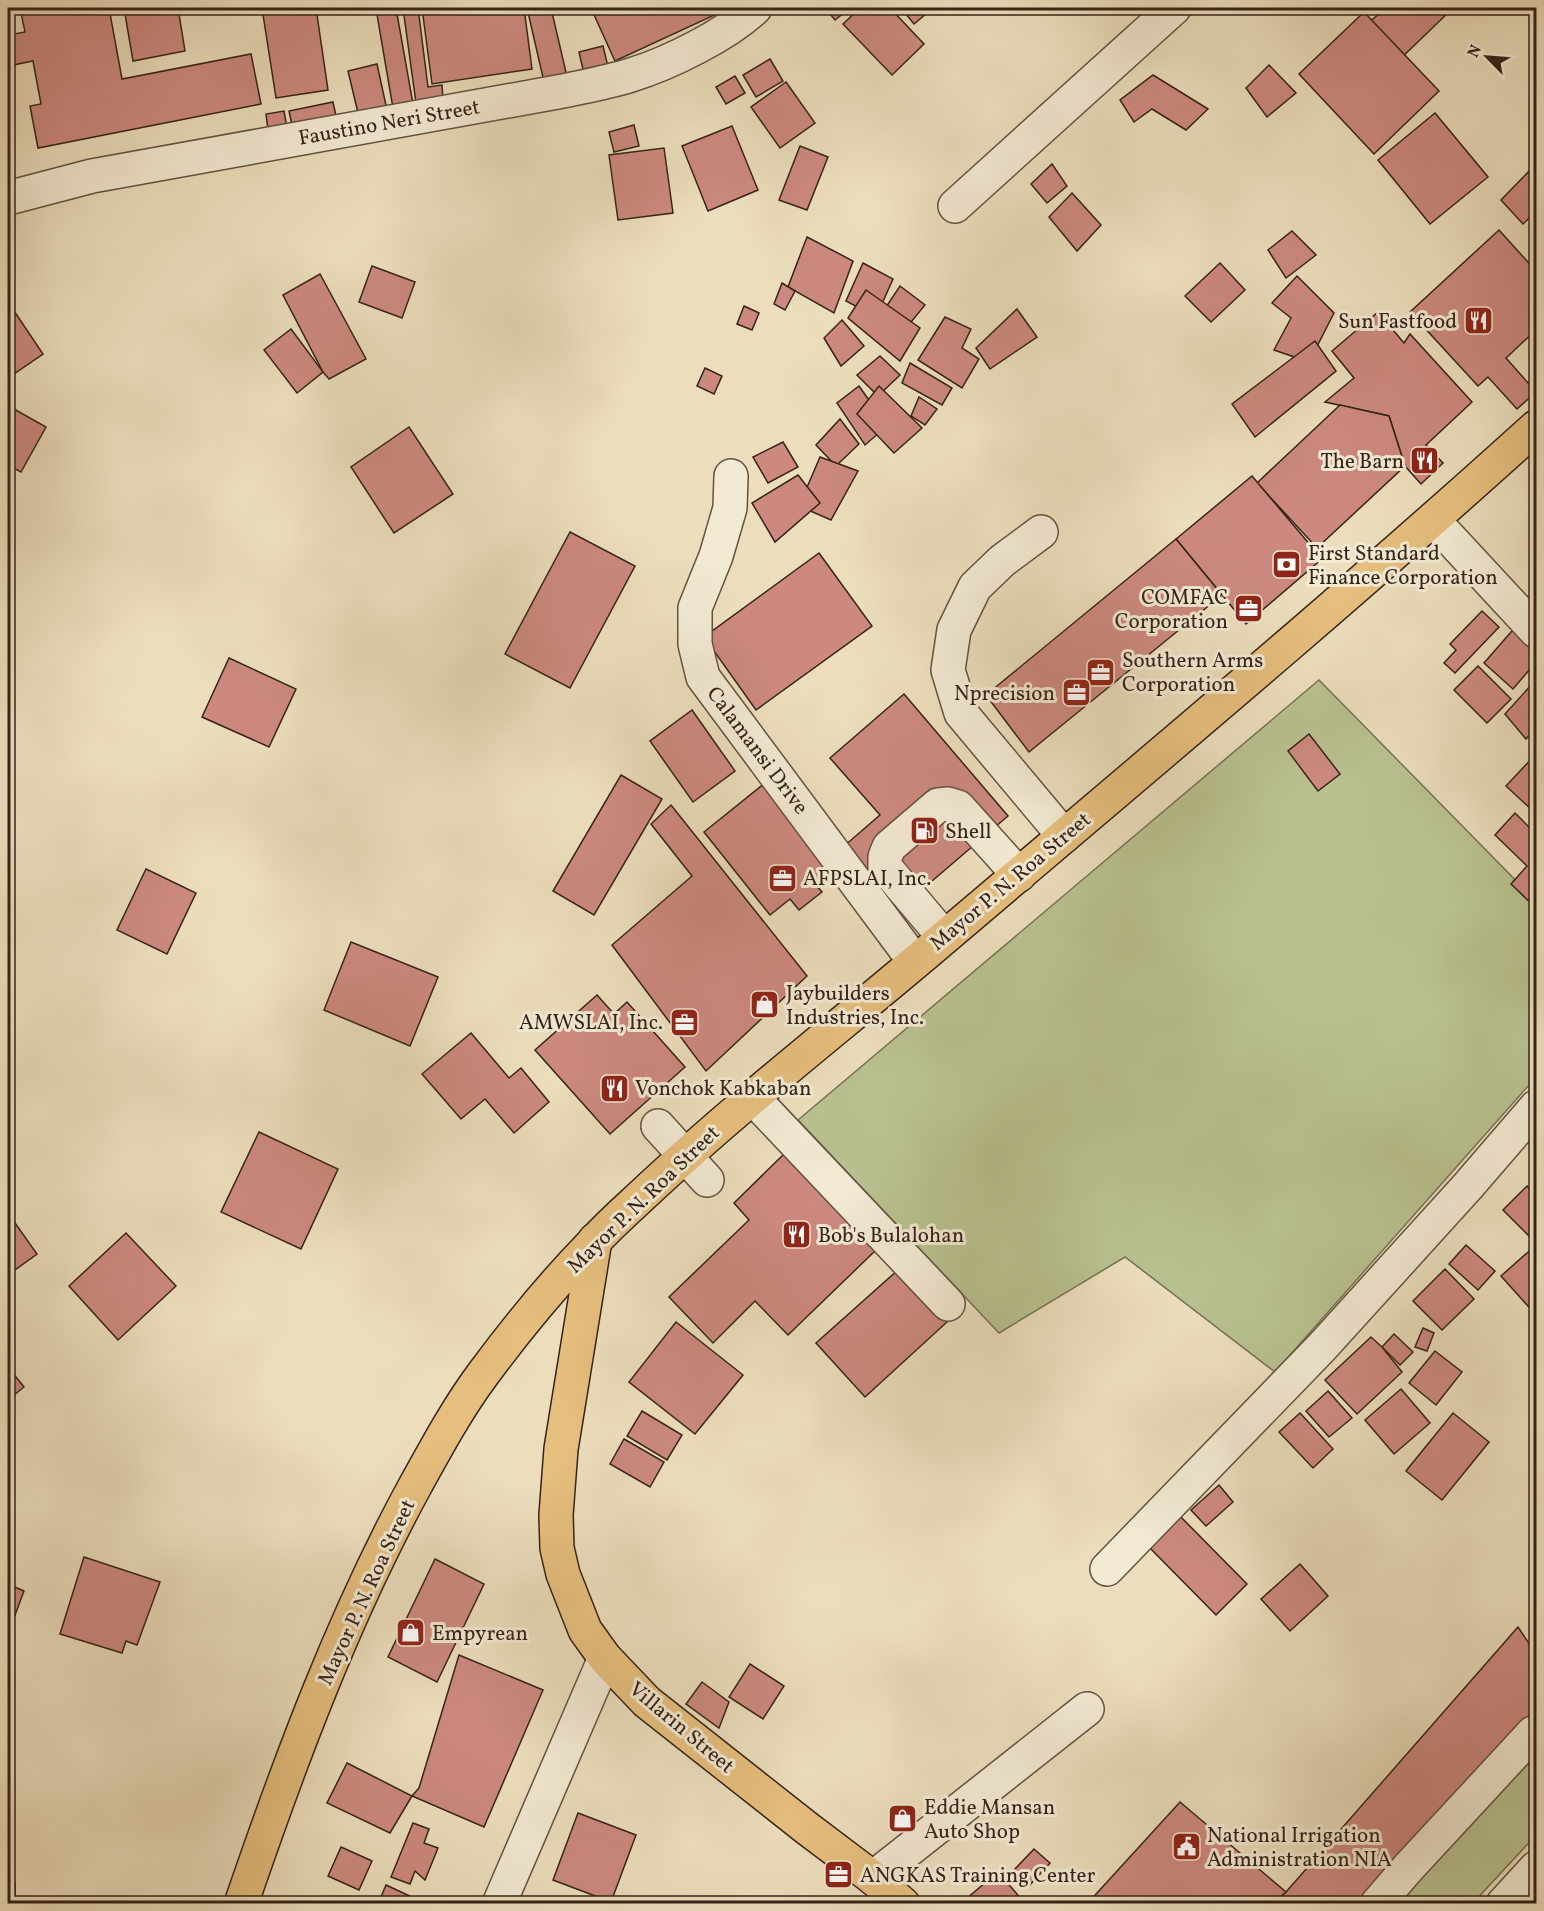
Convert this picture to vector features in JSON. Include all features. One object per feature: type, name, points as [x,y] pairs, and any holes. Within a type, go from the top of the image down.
[{"type":"main road","name":"Mayor P. N. Roa Street","points":[[241,1904],[280,1789],[347,1626],[385,1541],[435,1450],[479,1379],[534,1308],[595,1240],[752,1097],[1019,875],[1432,520],[1536,426]]},
{"type":"main road","name":"Villarin Street","points":[[595,1240],[561,1449],[556,1515],[557,1548],[563,1574],[585,1630],[605,1658],[647,1702],[873,1878],[903,1904]]},
{"type":"street","name":"Faustino Neri Street","points":[[8,198],[92,176],[552,93],[631,75],[686,53],[756,8]]},
{"type":"street","points":[[955,206],[1174,8]]},
{"type":"street","name":"Calamansi Drive","points":[[732,476],[730,508],[716,556],[695,608],[694,644],[703,677],[915,962]]},
{"type":"street","points":[[1432,520],[1536,631]]},
{"type":"street","points":[[1041,532],[1002,561],[975,587],[954,630],[948,670],[961,712],[1064,836]]},
{"type":"street","points":[[944,937],[885,867],[885,857],[889,847],[938,805],[948,804],[958,807],[1019,875]]},
{"type":"street","points":[[752,1097],[948,1304]]},
{"type":"street","points":[[1107,1569],[1322,1347],[1468,1186],[1536,1107]]},
{"type":"street","points":[[658,1126],[707,1180]]},
{"type":"street","points":[[499,1904],[605,1658]]},
{"type":"street","points":[[873,1878],[1087,1709]]},
{"type":"street","points":[[1377,1904],[1533,1733],[1536,1733]]},
{"type":"street","points":[[1503,1904],[1536,1868]]},
{"type":"green space","points":[[1319,680],[1536,901],[1536,1077],[1275,1372],[1125,1257],[999,1333],[798,1120]]},
{"type":"green space","points":[[1536,1749],[1536,1835],[1473,1903],[1397,1904]]},
{"type":"building","points":[[20,8],[109,8],[122,79],[251,54],[261,104],[38,148],[30,106],[41,104],[33,61],[13,65],[8,35],[25,32]]},
{"type":"building","points":[[124,8],[178,8],[185,51],[133,61]]},
{"type":"building","points":[[262,8],[316,8],[328,90],[276,98]]},
{"type":"building","points":[[396,8],[413,104],[393,108],[376,9]]},
{"type":"building","points":[[403,8],[418,8],[428,87],[442,85],[443,99],[416,103]]},
{"type":"building","points":[[422,8],[524,8],[532,69],[432,84]]},
{"type":"building","points":[[527,8],[551,8],[568,81],[545,86]]},
{"type":"building","points":[[591,8],[719,8],[721,12],[615,61]]},
{"type":"building","points":[[825,8],[850,8],[835,20]]},
{"type":"building","points":[[860,8],[890,8],[924,44],[892,75],[843,24]]},
{"type":"building","points":[[901,8],[933,8],[914,24]]},
{"type":"building","points":[[1387,8],[1453,8],[1394,65],[1361,28]]},
{"type":"building","points":[[1364,12],[1439,91],[1374,154],[1299,74]]},
{"type":"building","points":[[603,46],[609,71],[585,78],[579,52]]},
{"type":"building","points":[[770,59],[783,81],[756,97],[743,75]]},
{"type":"building","points":[[377,64],[387,110],[359,117],[348,71]]},
{"type":"building","points":[[1269,65],[1296,93],[1267,117],[1246,88]]},
{"type":"building","points":[[1153,75],[1208,109],[1186,130],[1152,109],[1134,122],[1120,100]]},
{"type":"building","points":[[735,76],[745,93],[726,104],[716,87]]},
{"type":"building","points":[[786,82],[815,123],[780,148],[751,107]]},
{"type":"building","points":[[333,102],[337,121],[293,130],[289,111]]},
{"type":"building","points":[[284,111],[288,134],[269,137],[266,114]]},
{"type":"building","points":[[1435,113],[1488,177],[1430,224],[1378,160]]},
{"type":"building","points":[[634,125],[639,146],[614,152],[609,132]]},
{"type":"building","points":[[732,126],[758,190],[708,211],[682,146]]},
{"type":"building","points":[[800,146],[828,157],[807,210],[779,200]]},
{"type":"building","points":[[664,148],[673,213],[618,220],[609,155]]},
{"type":"building","points":[[1052,164],[1067,186],[1047,203],[1031,184]]},
{"type":"building","points":[[1536,164],[1536,212],[1523,224],[1501,200]]},
{"type":"building","points":[[1072,193],[1101,225],[1077,251],[1049,217]]},
{"type":"building","name":"Sun Fastfood","points":[[1499,230],[1536,271],[1536,330],[1506,358],[1536,392],[1517,409],[1488,377],[1478,386],[1410,312]]},
{"type":"building","points":[[1292,231],[1316,255],[1286,278],[1268,250]]},
{"type":"building","points":[[807,237],[853,261],[834,313],[788,287]]},
{"type":"building","points":[[863,263],[893,279],[876,317],[846,301]]},
{"type":"building","points":[[1220,263],[1245,290],[1211,322],[1185,296]]},
{"type":"building","points":[[372,266],[415,282],[402,318],[359,302]]},
{"type":"building","points":[[320,274],[366,359],[329,379],[323,372],[283,295]]},
{"type":"building","points":[[1297,276],[1334,313],[1309,362],[1274,350],[1291,318],[1272,303]]},
{"type":"building","points":[[782,283],[795,291],[785,310],[774,304]]},
{"type":"building","points":[[900,286],[925,305],[907,327],[884,310]]},
{"type":"building","points":[[866,290],[920,328],[900,361],[848,318]]},
{"type":"building","points":[[8,302],[43,354],[8,378]]},
{"type":"building","points":[[744,306],[759,313],[752,330],[737,324]]},
{"type":"building","points":[[1017,309],[1037,337],[990,369],[976,348]]},
{"type":"building","points":[[1378,312],[1404,343],[1410,334],[1472,402],[1426,445],[1443,463],[1421,484],[1405,466],[1389,416],[1325,402],[1354,378],[1332,351]]},
{"type":"building","points":[[945,317],[971,329],[962,348],[979,359],[962,388],[918,360]]},
{"type":"building","points":[[842,320],[864,346],[841,366],[824,338]]},
{"type":"building","points":[[291,329],[323,372],[297,393],[264,350]]},
{"type":"building","points":[[1315,341],[1336,371],[1255,437],[1232,404]]},
{"type":"building","points":[[880,356],[900,375],[878,396],[857,375]]},
{"type":"building","points":[[910,363],[952,388],[942,405],[902,383]]},
{"type":"building","points":[[705,368],[722,376],[714,394],[697,386]]},
{"type":"building","points":[[859,386],[887,426],[865,445],[837,403]]},
{"type":"building","points":[[879,386],[922,428],[894,453],[857,414]]},
{"type":"building","points":[[919,397],[937,409],[925,425],[911,416]]},
{"type":"building","points":[[1340,405],[1389,416],[1405,466],[1317,548],[1257,483]]},
{"type":"building","points":[[14,409],[46,427],[21,472],[8,465],[8,421]]},
{"type":"building","points":[[840,419],[859,444],[836,466],[816,445]]},
{"type":"building","points":[[409,427],[453,494],[394,533],[351,467]]},
{"type":"building","points":[[783,442],[798,467],[768,483],[753,457]]},
{"type":"building","points":[[820,457],[858,471],[831,520],[799,506]]},
{"type":"building","points":[[798,475],[820,503],[775,542],[752,503]]},
{"type":"building","points":[[1252,476],[1322,559],[1246,624],[1176,539]]},
{"type":"building","points":[[570,532],[635,566],[570,688],[505,654]]},
{"type":"building","points":[[1176,539],[1222,595],[1029,752],[986,695]]},
{"type":"building","points":[[819,553],[872,626],[756,710],[704,637]]},
{"type":"building","points":[[1482,611],[1499,627],[1455,673],[1444,663],[1456,650],[1450,644]]},
{"type":"building","points":[[1518,624],[1536,640],[1536,662],[1513,689],[1484,663]]},
{"type":"building","points":[[229,658],[296,689],[269,747],[202,717]]},
{"type":"building","points":[[1478,666],[1511,699],[1487,723],[1454,690]]},
{"type":"building","points":[[1533,683],[1536,686],[1536,727],[1526,739],[1505,714]]},
{"type":"building","points":[[904,694],[1008,816],[897,911],[843,847],[880,815],[830,758]]},
{"type":"building","points":[[692,710],[735,771],[693,802],[650,741]]},
{"type":"building","points":[[1309,734],[1340,774],[1318,791],[1288,751]]},
{"type":"building","points":[[1536,754],[1536,802],[1531,809],[1506,786]]},
{"type":"building","points":[[621,775],[662,799],[594,915],[553,891]]},
{"type":"building","points":[[770,779],[838,865],[815,884],[822,892],[799,910],[790,899],[770,915],[704,832]]},
{"type":"building","points":[[671,805],[807,976],[706,1071],[612,945],[692,876],[651,824]]},
{"type":"building","points":[[1515,813],[1536,834],[1536,908],[1511,884],[1527,866],[1495,835]]},
{"type":"building","points":[[146,869],[196,893],[167,954],[117,930]]},
{"type":"building","points":[[351,942],[438,977],[410,1046],[324,1010]]},
{"type":"building","points":[[597,995],[614,1014],[627,1002],[685,1067],[610,1134],[535,1050]]},
{"type":"building","points":[[471,1033],[509,1078],[521,1068],[549,1102],[514,1133],[485,1099],[461,1119],[422,1074]]},
{"type":"building","points":[[259,1132],[338,1169],[301,1249],[221,1212]]},
{"type":"building","name":"Bob's Bulalohan","points":[[784,1154],[876,1250],[788,1335],[755,1301],[713,1343],[669,1297],[749,1220],[734,1203]]},
{"type":"building","points":[[1527,1186],[1536,1196],[1536,1243],[1503,1210]]},
{"type":"building","points":[[8,1213],[37,1254],[8,1275]]},
{"type":"building","points":[[126,1233],[176,1286],[118,1340],[69,1286]]},
{"type":"building","points":[[1466,1245],[1495,1271],[1478,1290],[1449,1264]]},
{"type":"building","points":[[1536,1245],[1536,1315],[1501,1276]]},
{"type":"building","points":[[899,1269],[947,1322],[865,1397],[816,1343]]},
{"type":"building","points":[[1445,1269],[1474,1299],[1442,1330],[1413,1301]]},
{"type":"building","points":[[676,1322],[743,1375],[695,1434],[629,1382]]},
{"type":"building","points":[[1423,1328],[1434,1333],[1427,1351],[1415,1347]]},
{"type":"building","points":[[1394,1334],[1413,1352],[1400,1365],[1382,1347]]},
{"type":"building","points":[[1371,1337],[1402,1372],[1357,1414],[1325,1380]]},
{"type":"building","points":[[1435,1351],[1462,1372],[1436,1405],[1409,1383]]},
{"type":"building","points":[[8,1367],[24,1387],[8,1400]]},
{"type":"building","points":[[1401,1389],[1430,1423],[1394,1454],[1365,1420]]},
{"type":"building","points":[[1328,1391],[1352,1418],[1329,1437],[1306,1411]]},
{"type":"building","points":[[642,1411],[682,1435],[667,1460],[627,1436]]},
{"type":"building","points":[[1300,1413],[1333,1449],[1313,1468],[1279,1432]]},
{"type":"building","points":[[1453,1413],[1489,1442],[1442,1500],[1406,1471]]},
{"type":"building","points":[[624,1439],[664,1462],[650,1487],[610,1464]]},
{"type":"building","points":[[1219,1485],[1233,1502],[1206,1526],[1191,1510]]},
{"type":"building","points":[[1177,1513],[1247,1584],[1216,1615],[1146,1544]]},
{"type":"building","points":[[84,1557],[160,1582],[137,1645],[126,1641],[122,1653],[60,1634]]},
{"type":"building","points":[[435,1559],[484,1584],[437,1682],[388,1657]]},
{"type":"building","points":[[1300,1564],[1328,1596],[1290,1631],[1261,1599]]},
{"type":"building","points":[[8,1584],[24,1591],[8,1634]]},
{"type":"building","points":[[1518,1627],[1536,1654],[1536,1717],[1372,1904],[1272,1904],[1286,1892]]},
{"type":"building","points":[[459,1655],[543,1690],[484,1827],[412,1796],[419,1788]]},
{"type":"building","points":[[750,1664],[784,1686],[763,1719],[729,1697]]},
{"type":"building","points":[[702,1682],[729,1702],[719,1728],[686,1704]]},
{"type":"building","points":[[347,1763],[412,1796],[390,1833],[327,1803]]},
{"type":"building","points":[[8,1797],[12,1797],[10,1849],[8,1849]]},
{"type":"building","name":"National Irrigation Administration NIA","points":[[1180,1802],[1286,1892],[1272,1904],[1087,1904]]},
{"type":"building","points":[[578,1813],[636,1835],[611,1902],[553,1880]]},
{"type":"building","points":[[413,1823],[429,1829],[424,1843],[438,1848],[425,1880],[415,1871],[410,1884],[391,1877]]},
{"type":"building","points":[[341,1847],[372,1861],[359,1890],[328,1876]]},
{"type":"building","points":[[1034,1849],[1050,1863],[1029,1886],[1013,1871]]},
{"type":"building","points":[[998,1872],[1023,1901],[1020,1904],[960,1904]]},
{"type":"building","points":[[8,1882],[15,1882],[15,1904],[8,1904]]},
{"type":"building","points":[[386,1885],[427,1904],[378,1904]]},
{"type":"building","points":[[1536,1892],[1536,1904],[1526,1904]]},
{"type":"place","name":"Sun Fastfood","points":[[1478,321]]},
{"type":"place","name":"The Barn","points":[[1425,461]]},
{"type":"place","name":"First Standard Finance Corporation","points":[[1287,565]]},
{"type":"place","name":"COMFAC Corporation","points":[[1249,609]]},
{"type":"place","name":"Southern Arms Corporation","points":[[1101,672]]},
{"type":"place","name":"Nprecision","points":[[1076,693]]},
{"type":"place","name":"Shell","points":[[924,831]]},
{"type":"place","name":"AFPSLAI, Inc.","points":[[782,878]]},
{"type":"place","name":"Jaybuilders Industries, Inc.","points":[[765,1005]]},
{"type":"place","name":"AMWSLAI, Inc.","points":[[684,1022]]},
{"type":"place","name":"Vonchok Kabkaban","points":[[614,1088]]},
{"type":"place","name":"Bob's Bulalohan","points":[[797,1235]]},
{"type":"place","name":"Empyrean","points":[[411,1633]]},
{"type":"place","name":"Eddie Mansan Auto Shop","points":[[903,1819]]},
{"type":"place","name":"National Irrigation Administration NIA","points":[[1186,1847]]},
{"type":"place","name":"ANGKAS Training Center","points":[[839,1875]]}]
